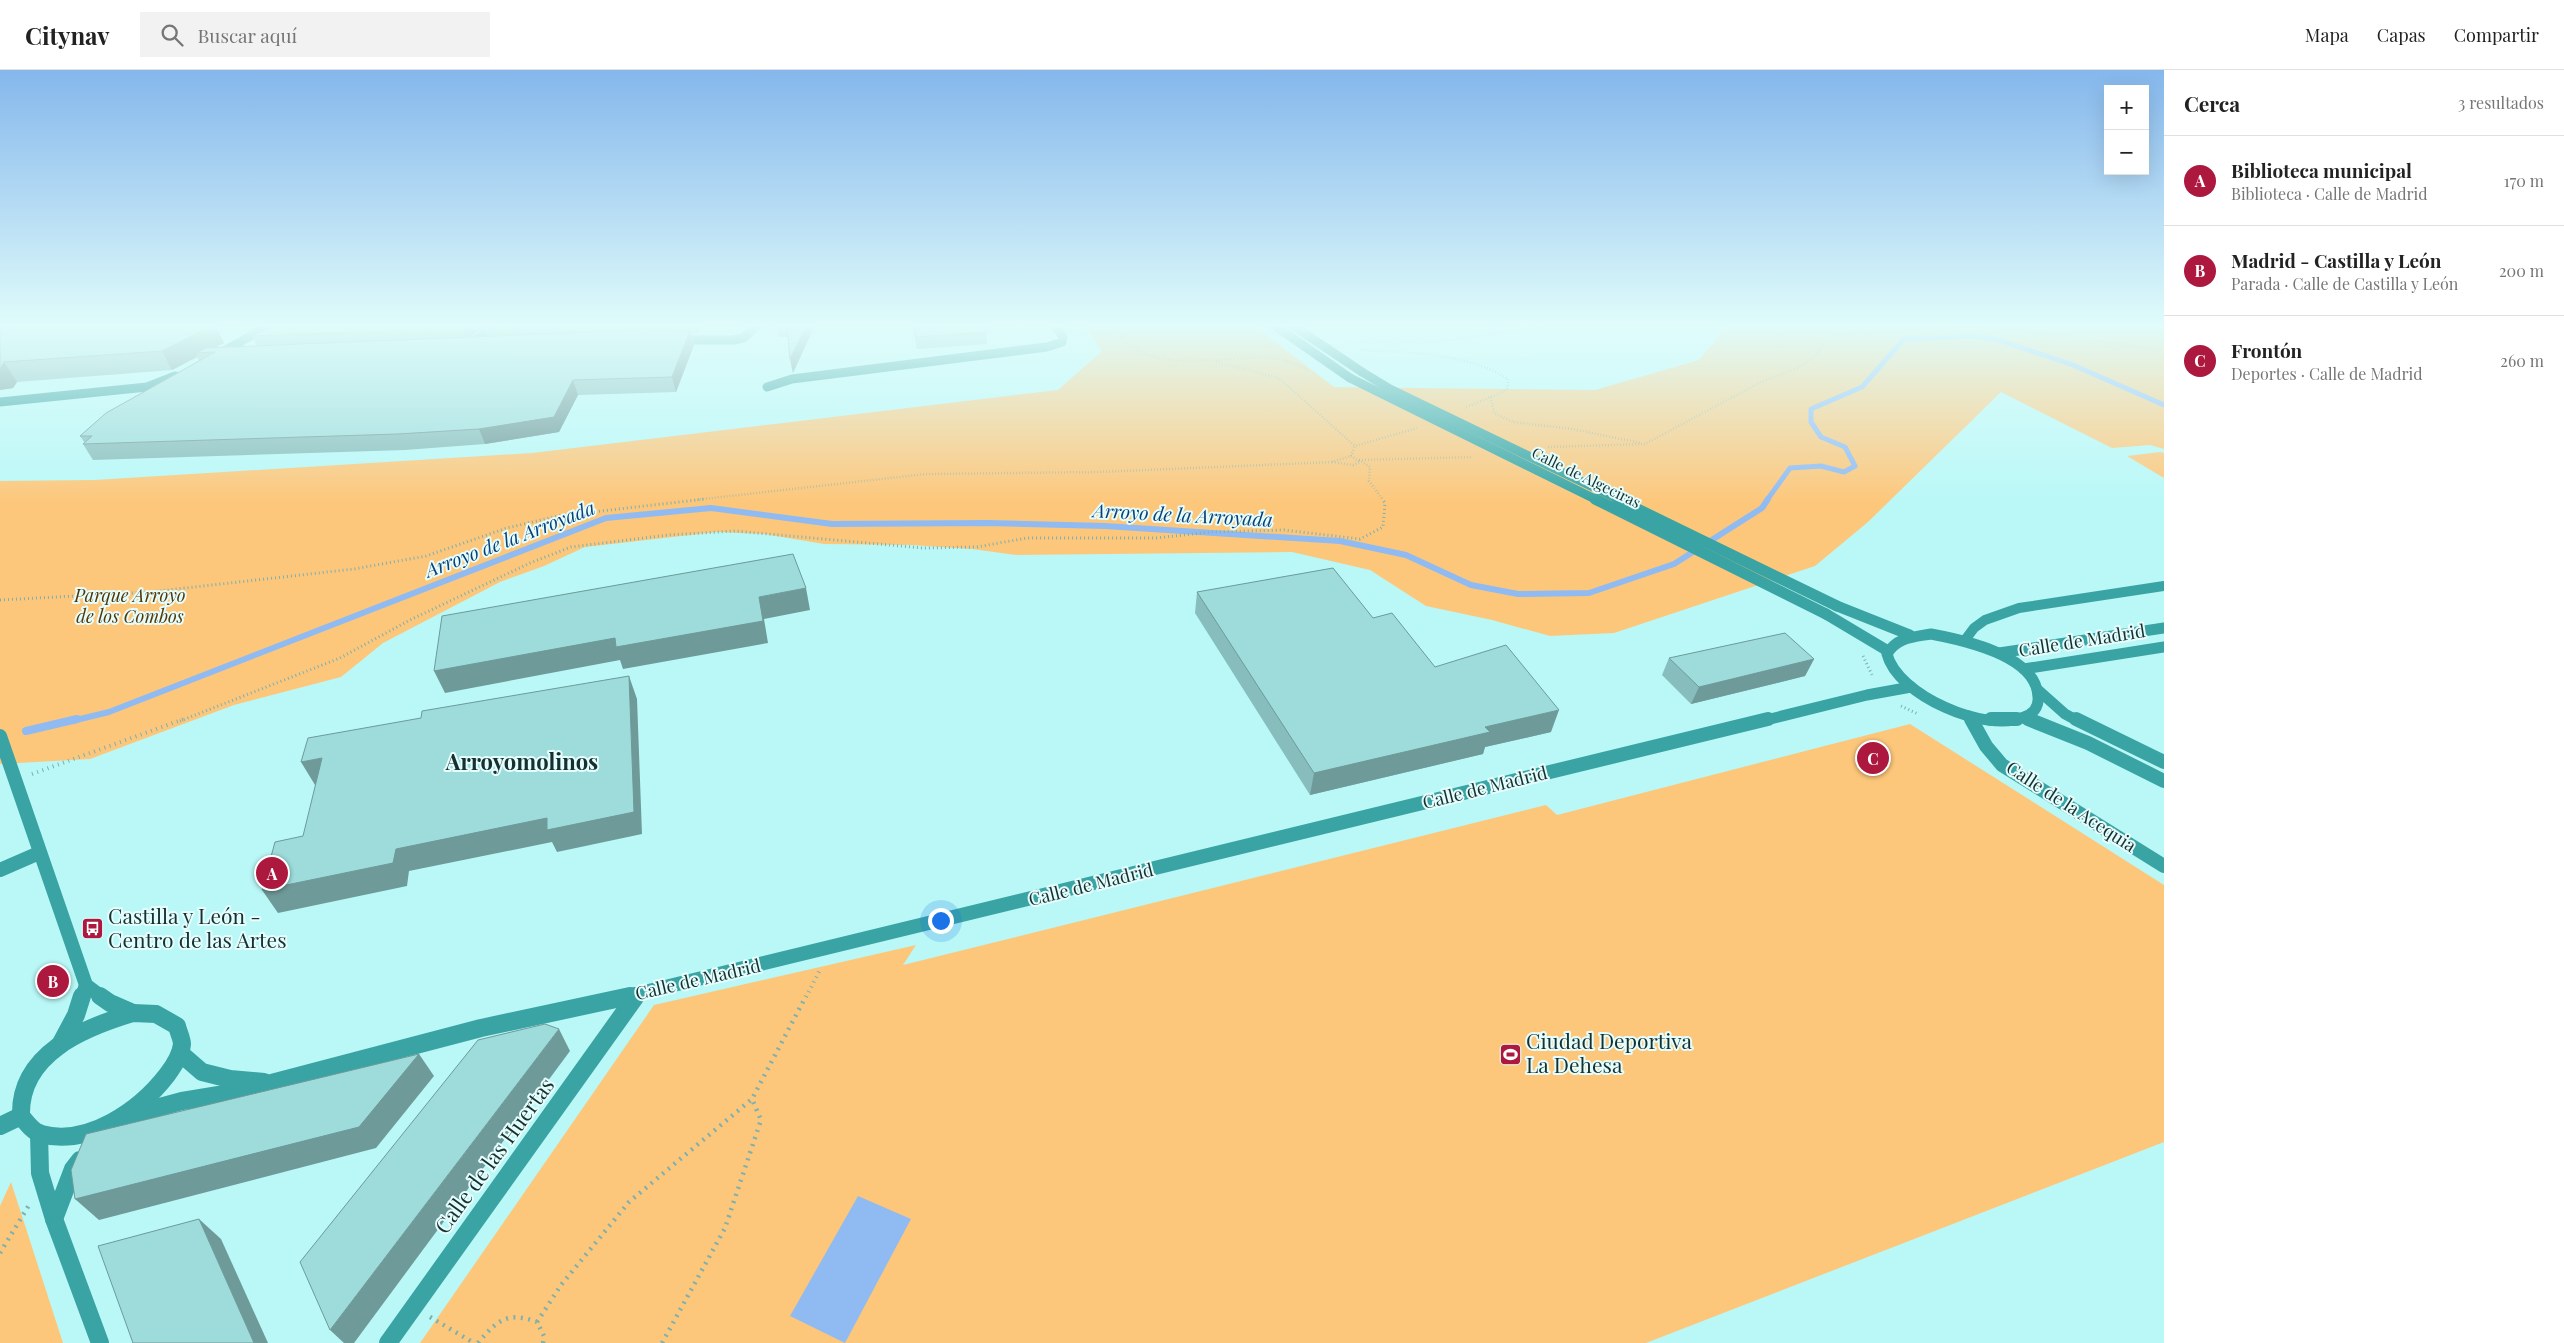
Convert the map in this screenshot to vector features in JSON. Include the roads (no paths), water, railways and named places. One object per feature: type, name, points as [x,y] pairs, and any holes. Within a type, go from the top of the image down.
[{"type":"street","points":[[0,402],[147,387],[153,384]]},
{"type":"street","points":[[767,387],[775,384]]},
{"type":"street","name":"Calle de Algeciras","points":[[1363,384],[1826,614],[1888,651]]},
{"type":"street","name":"Calle de Algeciras","points":[[1382,384],[1838,606],[1910,635]]},
{"type":"street","name":"Calle de Madrid","points":[[1999,653],[2164,628]]},
{"type":"street","points":[[2025,718],[2035,710],[2039,702],[2038,690],[2033,679],[2024,670],[1999,653],[1965,640],[1931,634],[1910,635],[1894,643],[1888,651],[1888,662],[1895,675],[1940,706],[1969,716],[1996,721],[2025,718],[2088,744],[2164,781]]},
{"type":"street","name":"Calle de Madrid","points":[[2024,670],[2164,647]]},
{"type":"street","name":"Calle de Madrid","points":[[39,1134],[62,1137],[90,1132],[115,1121],[182,1101],[237,1092],[480,1028],[636,995],[1867,695],[1911,687]]},
{"type":"street","points":[[2038,690],[2065,714],[2164,762]]},
{"type":"street","name":"Calle de la Acequia","points":[[1969,716],[1986,746],[2002,765],[2164,866]]},
{"type":"street","points":[[0,736],[86,985],[110,1002],[133,1013]]},
{"type":"street","points":[[0,870],[39,853]]},
{"type":"street","points":[[59,1046],[76,1015],[86,985]]},
{"type":"street","name":"Calle de las Huertas","points":[[388,1343],[614,1029],[636,995]]},
{"type":"street","points":[[100,1343],[54,1219],[40,1173],[39,1134],[21,1116],[21,1098],[31,1074],[59,1046],[74,1035],[102,1021],[133,1013],[156,1014],[172,1021],[181,1035],[180,1053]]},
{"type":"street","name":"Calle de Madrid","points":[[115,1121],[148,1098],[168,1077],[180,1053],[202,1072],[230,1079],[272,1082]]},
{"type":"street","points":[[0,1126],[21,1116]]},
{"type":"street","points":[[54,1219],[73,1169],[115,1121]]},
{"type":"lane","points":[[1965,640],[1974,628],[1985,620],[2019,608],[2164,586]]},
{"type":"water","points":[[858,1196],[911,1219],[845,1343],[790,1316]]},
{"type":"waterway","name":"Arroyo de la Arroyada","points":[[1767,500],[1790,468],[1821,466],[1844,472],[1855,466],[1845,447],[1821,437],[1811,422],[1811,409],[1864,384]]},
{"type":"waterway","name":"Arroyo de la Arroyada","points":[[2117,384],[2164,405]]},
{"type":"waterway","name":"Arroyo de la Arroyada","points":[[72,721],[109,712],[606,518],[711,508],[832,524],[988,523],[1105,526],[1340,541],[1406,555],[1471,585],[1518,594],[1589,593],[1674,564],[1762,508],[1768,499]]},
{"type":"waterway","name":"Arroyo de la Arroyada","points":[[26,731],[77,719]]},
{"type":"place","name":"Frontón","points":[[1873,758]]},
{"type":"place","name":"Biblioteca municipal","points":[[272,873]]},
{"type":"place","name":"Castilla y León - Centro de las Artes","points":[[92,929]]},
{"type":"place","name":"Madrid - Castilla y León","points":[[53,981]]},
{"type":"place","name":"Ciudad Deportiva La Dehesa","points":[[1510,1054]]},
{"type":"district","name":"Arroyomolinos","points":[[522,762]]},
{"type":"park label","name":"Parque Arroyo de los Combos","points":[[130,606]]}]
